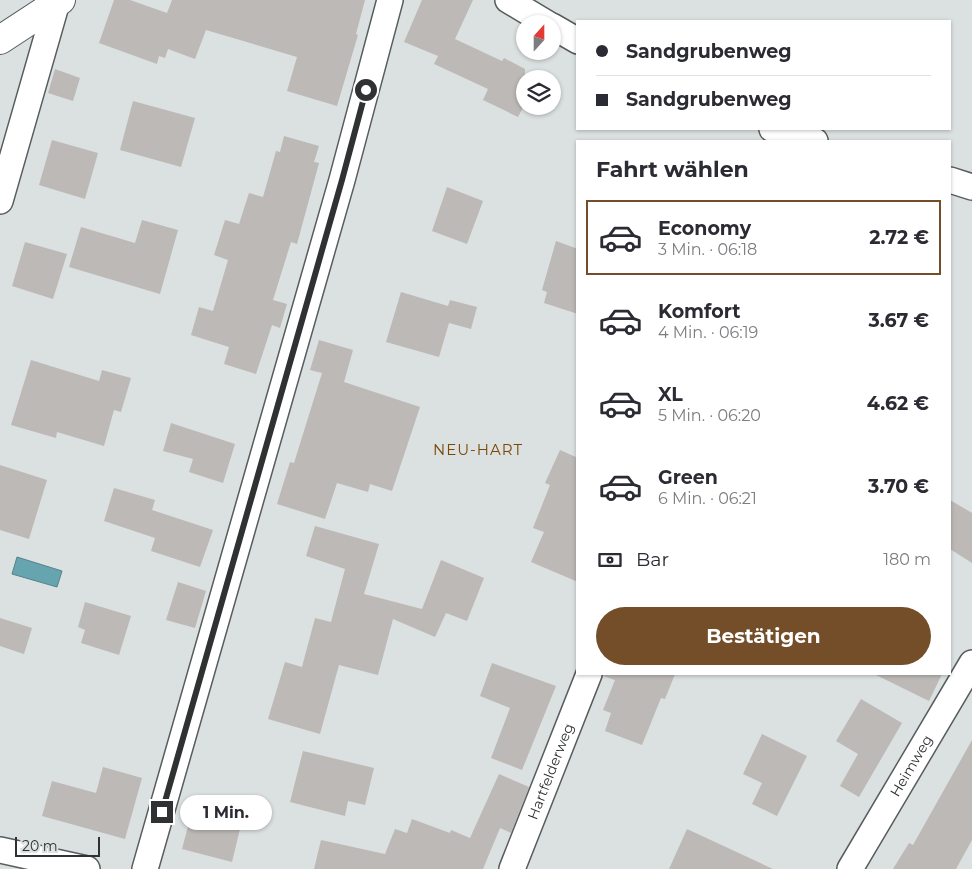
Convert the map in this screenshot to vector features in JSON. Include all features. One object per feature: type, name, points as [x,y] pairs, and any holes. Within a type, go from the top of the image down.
[{"type":"main road","points":[[0,40],[59,1]]},
{"type":"street","points":[[145,869],[342,180],[390,0]]},
{"type":"street","points":[[508,0],[533,15]]},
{"type":"street","points":[[0,201],[59,1]]},
{"type":"street","points":[[561,31],[576,40]]},
{"type":"street","points":[[775,130],[803,140]]},
{"type":"street","points":[[951,180],[972,187]]},
{"type":"street","name":"Heimweg","points":[[850,869],[972,663]]},
{"type":"street","name":"Hartfelderweg","points":[[512,869],[588,675]]},
{"type":"street","points":[[0,850],[87,869]]},
{"type":"water","points":[[17,557],[62,571],[57,587],[12,574]]},
{"type":"building","points":[[114,0],[130,0],[167,13],[172,0],[365,0],[356,34],[358,35],[337,106],[287,91],[297,57],[206,30],[195,59],[168,49],[165,58],[159,56],[157,64],[99,43]]},
{"type":"building","points":[[422,0],[473,0],[455,39],[502,61],[504,58],[525,69],[516,70],[516,115],[519,115],[518,117],[483,100],[488,89],[434,64],[438,56],[404,42]]},
{"type":"building","points":[[55,69],[80,78],[73,101],[48,93]]},
{"type":"building","points":[[133,101],[195,118],[181,167],[120,150]]},
{"type":"building","points":[[284,136],[319,146],[314,162],[319,163],[297,244],[291,242],[273,300],[287,304],[280,328],[272,325],[256,374],[224,364],[229,347],[191,335],[199,307],[213,311],[228,260],[214,255],[225,220],[239,224],[249,193],[263,197],[276,151],[280,152]]},
{"type":"building","points":[[52,140],[98,153],[85,199],[39,185]]},
{"type":"building","points":[[447,187],[483,201],[467,244],[432,231]]},
{"type":"building","points":[[142,220],[178,230],[160,294],[69,267],[81,227],[135,243]]},
{"type":"building","points":[[556,241],[576,248],[576,313],[544,303],[547,292],[542,290]]},
{"type":"building","points":[[25,242],[67,254],[53,299],[12,286]]},
{"type":"building","points":[[401,292],[448,306],[450,300],[477,307],[471,329],[449,323],[439,357],[386,342]]},
{"type":"building","points":[[319,340],[353,350],[344,382],[420,407],[392,491],[370,484],[368,492],[337,483],[325,519],[277,504],[290,462],[294,463],[322,373],[310,370]]},
{"type":"building","points":[[31,360],[99,381],[102,370],[131,378],[121,412],[114,410],[104,446],[57,432],[56,438],[11,425]]},
{"type":"building","points":[[171,423],[235,444],[223,483],[189,472],[193,459],[163,451]]},
{"type":"building","points":[[560,450],[576,457],[576,581],[531,562],[544,532],[533,528],[550,485],[545,483]]},
{"type":"building","points":[[0,465],[47,480],[29,539],[0,530]]},
{"type":"building","points":[[114,488],[155,500],[152,510],[213,530],[200,567],[151,551],[155,538],[104,521]]},
{"type":"building","points":[[951,501],[972,513],[972,563],[951,550]]},
{"type":"building","points":[[315,526],[379,544],[364,594],[422,609],[441,560],[484,578],[467,621],[446,613],[435,637],[393,619],[378,675],[339,665],[320,734],[268,719],[285,662],[302,667],[315,618],[331,622],[345,569],[306,556]]},
{"type":"building","points":[[178,582],[206,591],[195,628],[166,620]]},
{"type":"building","points":[[85,602],[131,616],[119,655],[81,643],[85,630],[78,627]]},
{"type":"building","points":[[0,618],[32,628],[24,654],[0,646]]},
{"type":"building","points":[[492,663],[556,686],[522,770],[491,758],[510,708],[480,696]]},
{"type":"building","points":[[675,675],[665,699],[661,698],[642,745],[605,731],[611,713],[603,710],[615,680],[603,676]]},
{"type":"building","points":[[876,675],[942,675],[929,701]]},
{"type":"building","points":[[861,699],[902,723],[859,797],[840,786],[858,754],[836,741]]},
{"type":"building","points":[[762,734],[807,756],[777,816],[752,804],[762,783],[743,774]]},
{"type":"building","points":[[972,740],[972,840],[956,869],[893,869],[909,843],[913,845]]},
{"type":"building","points":[[303,751],[374,768],[365,805],[348,801],[345,816],[290,802]]},
{"type":"building","points":[[103,767],[142,778],[125,839],[42,816],[52,781],[96,793]]},
{"type":"building","points":[[499,774],[529,787],[511,833],[500,828],[483,869],[314,869],[321,840],[385,854],[395,829],[407,833],[412,819],[450,833],[451,830],[470,838]]},
{"type":"building","points":[[191,815],[240,829],[232,862],[182,849]]},
{"type":"building","points":[[687,829],[773,869],[669,869]]},
{"type":"district","name":"NEU-HART","points":[[478,449]]},
{"type":"route","points":[[162,812],[366,90]]}]
